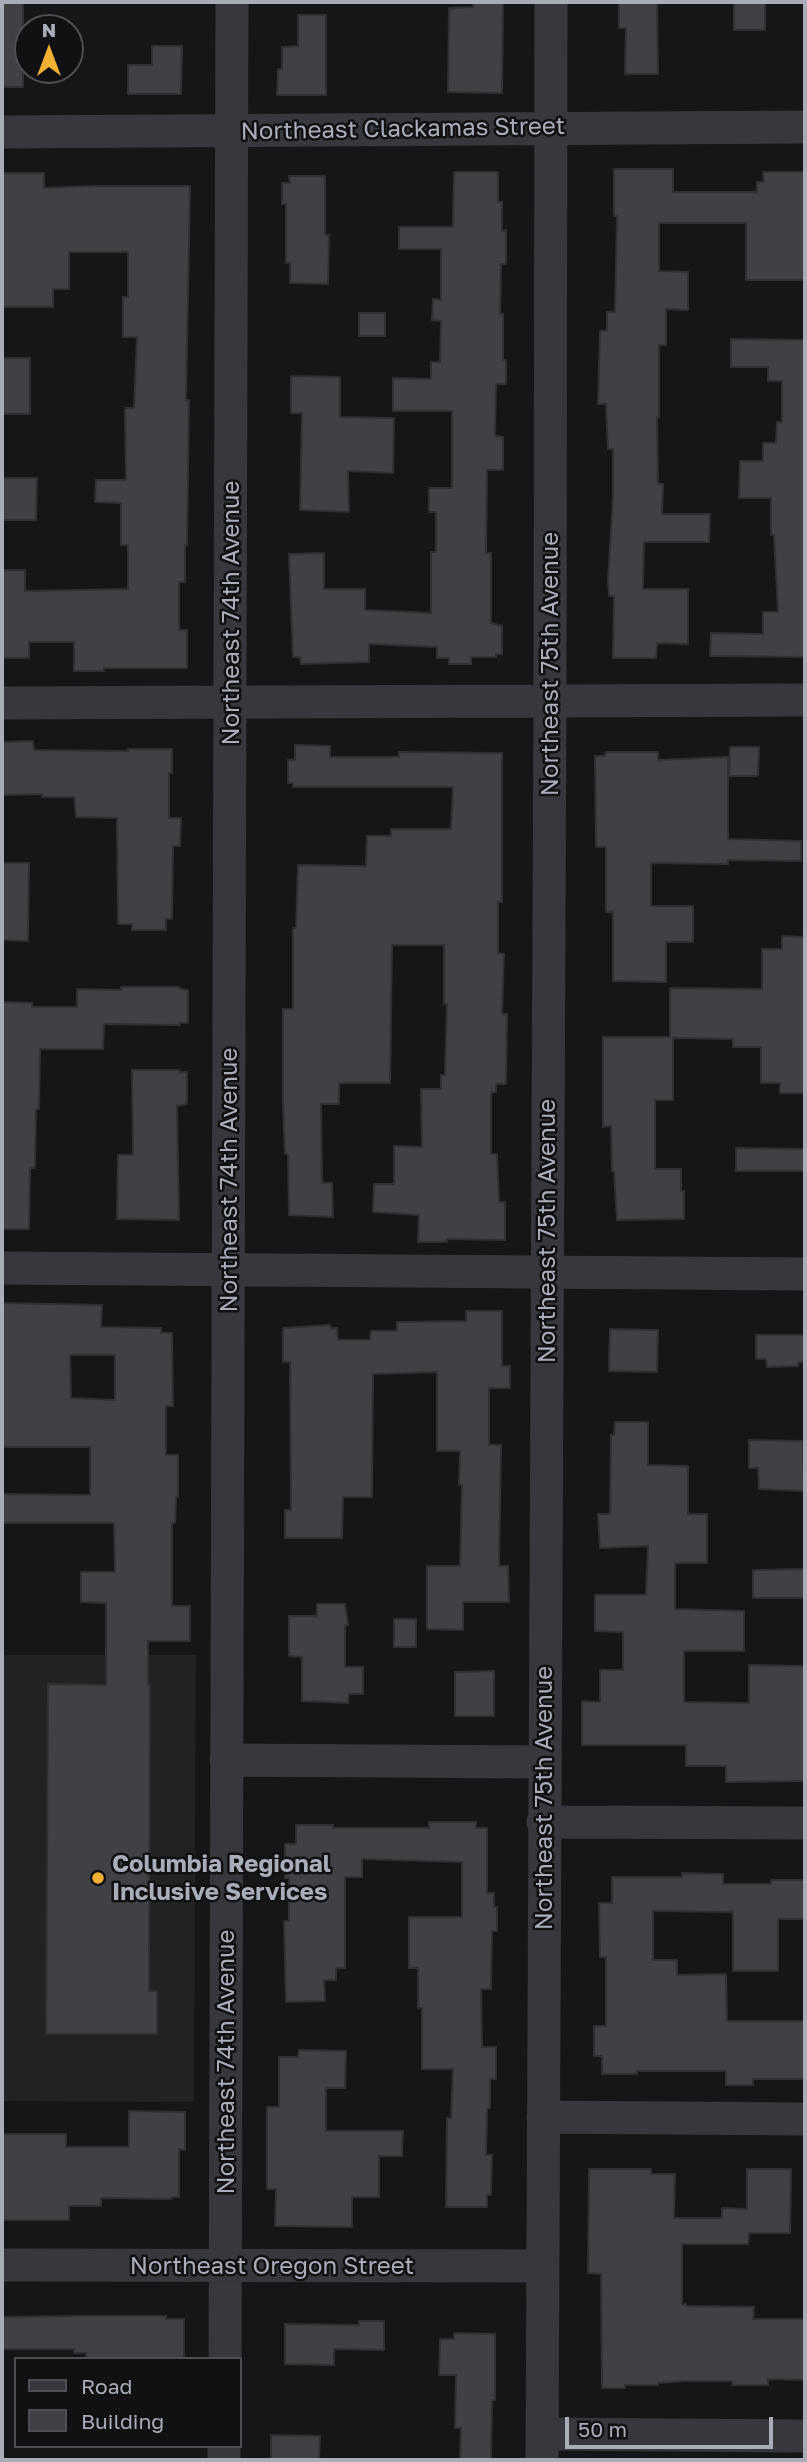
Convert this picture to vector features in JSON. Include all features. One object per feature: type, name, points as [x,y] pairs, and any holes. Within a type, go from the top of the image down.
[{"type":"street","name":"Northeast 74th Avenue","points":[[225,2357],[232,2]]},
{"type":"street","name":"Northeast 75th Avenue","points":[[542,2447],[551,2]]},
{"type":"street","name":"Northeast Clackamas Street","points":[[2,132],[805,127]]},
{"type":"street","points":[[2,703],[805,699]]},
{"type":"street","points":[[2,1268],[805,1274]]},
{"type":"street","points":[[226,1760],[544,1762]]},
{"type":"street","points":[[543,1822],[805,1823]]},
{"type":"street","points":[[543,2117],[805,2119]]},
{"type":"street","name":"Northeast Oregon Street","points":[[2,2265],[542,2266]]},
{"type":"street","points":[[542,2447],[805,2436]]},
{"type":"shaded area","name":"Columbia Regional Inclusive Services","points":[[2,1655],[196,1655],[194,2102],[2,2101]]},
{"type":"building","points":[[2,2],[23,2],[23,14],[14,14],[14,84],[23,84],[23,87],[2,87]]},
{"type":"building","points":[[473,2],[503,2],[502,93],[448,92],[449,8],[473,7]]},
{"type":"building","points":[[619,2],[657,2],[658,74],[625,74],[626,28],[619,28]]},
{"type":"building","points":[[734,2],[765,2],[765,30],[734,30]]},
{"type":"building","points":[[298,15],[326,15],[326,95],[277,95],[278,69],[282,69],[282,47],[298,46]]},
{"type":"building","points":[[152,46],[182,46],[181,94],[128,94],[128,65],[152,65]]},
{"type":"building","points":[[614,169],[673,169],[673,192],[757,192],[757,182],[764,182],[763,172],[805,172],[805,280],[746,280],[746,223],[659,223],[659,271],[688,272],[688,310],[666,309],[666,345],[659,345],[658,484],[663,484],[662,514],[710,514],[709,542],[644,542],[643,589],[688,589],[688,644],[657,643],[656,658],[613,658],[614,596],[609,596],[608,580],[613,449],[608,449],[606,404],[598,404],[600,331],[607,331],[607,312],[615,312],[617,216],[614,216]]},
{"type":"building","points":[[454,172],[498,172],[502,231],[506,230],[506,264],[501,264],[500,314],[503,314],[506,384],[496,384],[495,434],[503,437],[503,470],[487,470],[486,553],[491,553],[491,623],[502,626],[502,654],[496,654],[496,657],[471,657],[471,664],[449,664],[449,658],[437,658],[437,647],[369,644],[369,662],[301,664],[300,657],[293,657],[289,554],[324,553],[324,589],[365,589],[365,610],[431,613],[431,552],[436,552],[436,512],[429,512],[429,488],[452,488],[452,411],[393,411],[393,378],[431,379],[431,362],[440,362],[441,321],[432,320],[433,299],[441,300],[441,249],[399,249],[399,227],[453,227]]},
{"type":"building","points":[[2,173],[44,173],[44,188],[190,186],[186,400],[189,400],[187,545],[185,582],[179,582],[179,630],[187,630],[187,668],[104,668],[104,671],[74,671],[74,642],[29,642],[29,658],[2,658],[2,570],[25,570],[25,591],[128,589],[128,545],[121,545],[121,503],[95,502],[96,480],[126,480],[125,408],[134,408],[137,337],[123,337],[123,297],[128,297],[128,252],[69,252],[69,289],[53,289],[53,307],[2,307]]},
{"type":"building","points":[[289,176],[325,176],[325,235],[329,235],[328,284],[290,283],[290,263],[286,263],[286,204],[282,204],[282,183],[290,183]]},
{"type":"building","points":[[359,313],[385,313],[385,336],[359,336]]},
{"type":"building","points":[[731,339],[805,340],[805,657],[710,656],[711,633],[763,634],[763,612],[778,612],[774,535],[771,535],[771,498],[739,498],[740,461],[763,461],[763,443],[776,443],[777,422],[782,422],[782,381],[768,381],[768,367],[731,367]]},
{"type":"building","points":[[2,358],[30,358],[30,414],[2,414]]},
{"type":"building","points":[[291,376],[340,377],[340,417],[394,418],[393,473],[348,471],[349,512],[300,510],[302,413],[291,413]]},
{"type":"building","points":[[2,478],[37,478],[36,520],[2,520]]},
{"type":"building","points":[[33,741],[34,750],[172,749],[169,818],[181,818],[180,846],[173,846],[172,919],[166,919],[166,930],[132,930],[132,924],[118,924],[117,818],[76,817],[74,797],[42,797],[42,794],[2,795],[2,742]]},
{"type":"building","points":[[295,745],[330,746],[330,757],[399,757],[399,752],[502,753],[502,902],[498,902],[498,953],[504,954],[502,1014],[507,1014],[506,1084],[496,1084],[496,1092],[491,1092],[491,1154],[497,1154],[499,1202],[505,1202],[505,1240],[447,1239],[447,1242],[418,1242],[419,1215],[373,1212],[374,1184],[394,1184],[394,1146],[422,1147],[421,1089],[441,1089],[441,1075],[445,1075],[447,1004],[444,1004],[444,945],[392,945],[390,1083],[339,1083],[339,1104],[321,1104],[322,1183],[332,1183],[333,1217],[289,1215],[288,1154],[285,1154],[283,1104],[283,1009],[293,1009],[293,928],[296,928],[298,865],[366,866],[367,836],[391,836],[391,829],[451,829],[453,787],[293,787],[293,783],[288,783],[288,760],[295,760]]},
{"type":"building","points":[[730,747],[759,747],[758,776],[729,776]]},
{"type":"building","points":[[606,752],[658,752],[658,760],[728,757],[728,839],[801,841],[801,861],[651,863],[651,906],[693,906],[693,942],[666,942],[666,982],[613,981],[613,912],[606,912],[606,847],[596,847],[595,756],[605,756]]},
{"type":"building","points":[[2,863],[29,863],[28,941],[2,940]]},
{"type":"building","points":[[782,936],[805,937],[805,1093],[780,1093],[780,1083],[761,1083],[761,1047],[733,1047],[733,1039],[673,1038],[673,1100],[655,1100],[655,1169],[681,1169],[684,1219],[617,1220],[611,1126],[603,1127],[603,1037],[670,1037],[670,988],[762,989],[762,949],[782,949]]},
{"type":"building","points":[[121,987],[179,987],[188,990],[188,1023],[104,1024],[103,1049],[40,1049],[35,1168],[30,1168],[29,1229],[2,1229],[2,1002],[32,1003],[32,1007],[77,1007],[77,989],[121,990]]},
{"type":"building","points":[[132,1070],[187,1072],[187,1104],[177,1106],[179,1220],[117,1219],[118,1155],[133,1155]]},
{"type":"building","points":[[736,1148],[805,1149],[805,1171],[736,1171]]},
{"type":"building","points":[[2,1303],[102,1305],[101,1327],[161,1328],[161,1333],[172,1333],[173,1406],[166,1406],[166,1455],[178,1455],[178,1497],[175,1523],[172,1523],[172,1606],[190,1606],[190,1641],[148,1641],[149,1991],[157,1991],[157,2034],[46,2034],[48,1684],[106,1685],[106,1603],[81,1602],[81,1572],[115,1572],[114,1523],[2,1523],[2,1494],[90,1495],[90,1447],[2,1447]],"holes":[[[70,1355],[115,1355],[115,1400],[71,1398]]]},
{"type":"building","points":[[466,1311],[502,1311],[502,1366],[510,1366],[510,1388],[489,1388],[489,1445],[501,1445],[499,1566],[508,1566],[509,1602],[463,1602],[463,1630],[427,1629],[427,1566],[460,1566],[460,1451],[437,1451],[437,1372],[373,1374],[372,1497],[343,1497],[342,1538],[285,1538],[285,1510],[291,1510],[290,1362],[283,1362],[283,1328],[330,1325],[331,1328],[337,1328],[338,1340],[370,1340],[371,1331],[397,1331],[397,1322],[466,1321]]},
{"type":"building","points":[[610,1329],[658,1330],[657,1372],[609,1371]]},
{"type":"building","points":[[756,1335],[805,1335],[805,1362],[798,1362],[798,1366],[767,1367],[766,1359],[756,1359]]},
{"type":"building","points":[[615,1422],[648,1422],[648,1465],[688,1466],[688,1514],[707,1514],[707,1563],[675,1563],[675,1609],[744,1611],[744,1651],[684,1651],[684,1702],[749,1703],[749,1665],[805,1666],[805,1781],[726,1782],[726,1766],[686,1766],[686,1745],[582,1745],[582,1701],[600,1702],[600,1670],[623,1670],[623,1632],[595,1631],[595,1595],[646,1595],[648,1546],[600,1548],[598,1514],[610,1514],[611,1435],[614,1435]]},
{"type":"building","points":[[749,1440],[803,1441],[804,1491],[759,1489],[758,1468],[749,1468]]},
{"type":"building","points":[[805,1569],[805,1598],[753,1598],[753,1570]]},
{"type":"building","points":[[317,1604],[345,1604],[348,1625],[345,1625],[345,1667],[363,1667],[363,1694],[349,1694],[348,1703],[302,1701],[302,1657],[289,1656],[289,1616],[317,1616]]},
{"type":"building","points":[[394,1619],[416,1619],[416,1647],[394,1647]]},
{"type":"building","points":[[494,1671],[494,1716],[455,1716],[455,1672]]},
{"type":"building","points":[[429,1822],[476,1822],[476,1828],[487,1828],[487,1893],[494,1893],[497,1931],[492,1931],[491,1989],[481,1989],[482,2047],[496,2047],[496,2079],[490,2079],[490,2108],[487,2109],[486,2155],[492,2155],[491,2195],[487,2195],[487,2207],[446,2207],[447,2118],[451,2118],[453,2069],[422,2069],[422,2008],[418,2008],[418,1968],[409,1968],[409,1917],[462,1917],[462,1862],[362,1859],[362,1877],[345,1877],[345,1968],[336,1968],[336,1980],[324,1980],[325,2001],[286,2002],[284,1921],[289,1921],[289,1878],[285,1878],[285,1844],[296,1844],[296,1825],[333,1825],[333,1828],[429,1828]]},
{"type":"building","points":[[682,1873],[723,1874],[723,1884],[771,1884],[771,1880],[805,1880],[805,1919],[778,1919],[778,1971],[733,1971],[733,1912],[653,1911],[653,1960],[677,1960],[677,1975],[726,1974],[727,2021],[805,2021],[805,2079],[753,2079],[753,2085],[726,2085],[726,2071],[637,2071],[637,2074],[602,2074],[602,2056],[594,2056],[594,2026],[606,2026],[606,1957],[600,1957],[599,1903],[612,1903],[612,1877],[682,1877]]},
{"type":"building","points":[[299,2050],[346,2051],[345,2088],[326,2088],[326,2131],[403,2131],[402,2156],[379,2156],[379,2197],[352,2197],[352,2227],[275,2226],[276,2189],[267,2189],[267,2107],[279,2107],[279,2057],[298,2057]]},
{"type":"building","points":[[129,2111],[185,2112],[185,2150],[179,2149],[179,2197],[101,2198],[101,2206],[69,2206],[69,2220],[2,2220],[2,2134],[66,2134],[66,2147],[129,2147]]},
{"type":"building","points":[[589,2169],[651,2169],[651,2174],[675,2174],[674,2218],[722,2218],[722,2208],[747,2209],[747,2169],[791,2169],[790,2233],[749,2233],[748,2244],[682,2244],[682,2304],[754,2307],[753,2319],[805,2319],[805,2380],[768,2379],[768,2385],[732,2385],[732,2381],[686,2381],[602,2388],[601,2274],[588,2273]]},
{"type":"building","points":[[166,2316],[166,2319],[184,2319],[184,2357],[86,2357],[86,2353],[74,2353],[74,2349],[2,2349],[2,2317]]},
{"type":"building","points":[[359,2321],[384,2321],[384,2350],[334,2349],[334,2365],[285,2364],[285,2324],[359,2325]]},
{"type":"building","points":[[454,2333],[495,2334],[491,2460],[460,2460],[461,2428],[455,2428],[456,2375],[439,2375],[440,2339],[454,2339]]},
{"type":"building","points":[[271,2435],[320,2436],[319,2460],[271,2459]]},
{"type":"place","name":"Columbia Regional Inclusive Services","points":[[98,1878]]}]
